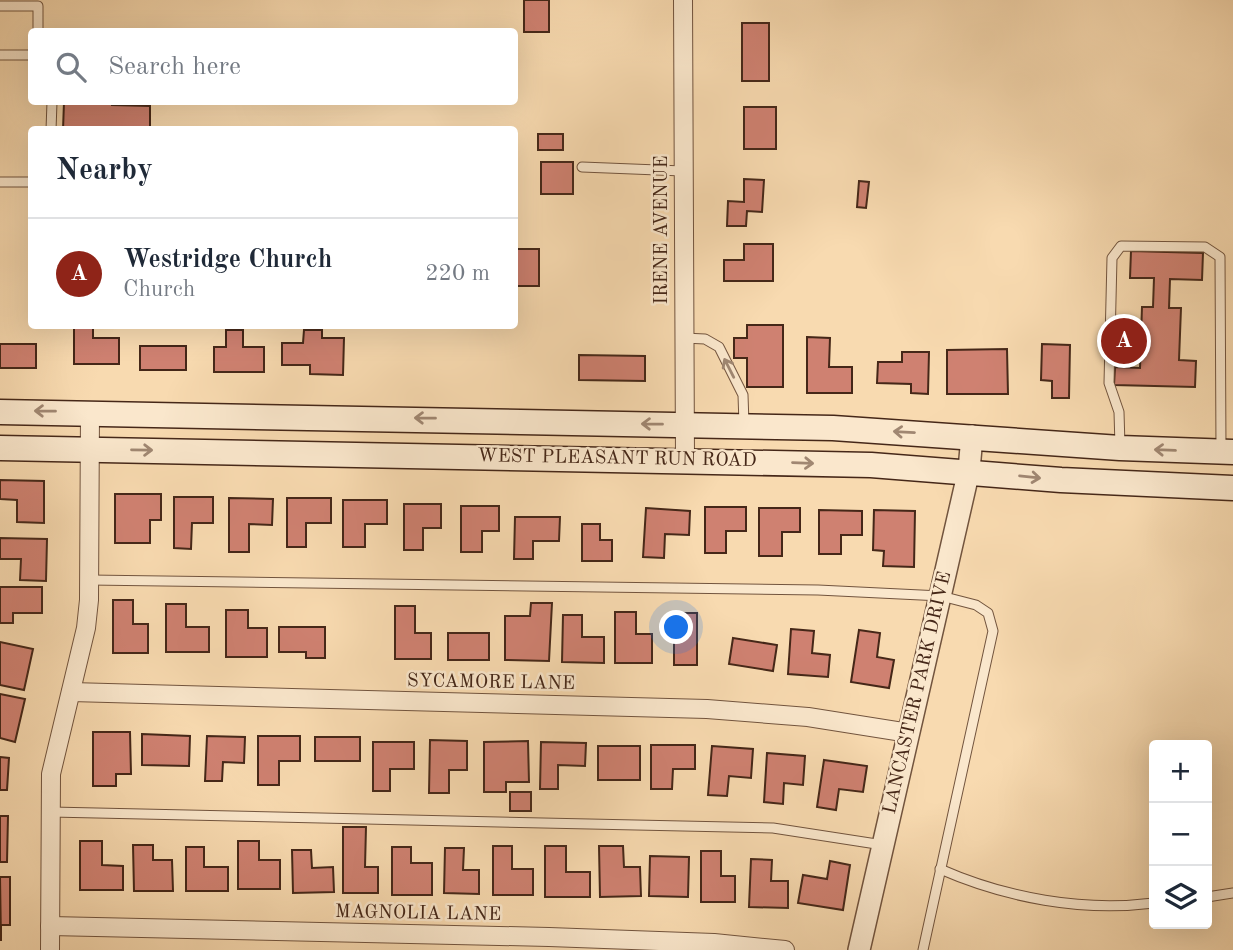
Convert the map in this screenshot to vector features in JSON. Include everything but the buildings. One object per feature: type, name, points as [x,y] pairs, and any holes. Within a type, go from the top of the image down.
[{"type":"main road","name":"WEST PLEASANT RUN ROAD","points":[[0,412],[685,424],[972,436],[1120,448],[1227,452]]},
{"type":"main road","name":"WEST PLEASANT RUN ROAD","points":[[0,448],[685,459],[969,470],[1061,480],[1226,487]]},
{"type":"main road","points":[[1226,487],[1227,452]]},
{"type":"street","name":"IRENE AVENUE","points":[[683,0],[685,459]]},
{"type":"street","points":[[50,950],[51,774],[55,746],[86,628],[89,580],[90,412]]},
{"type":"street","name":"LANCASTER PARK DRIVE","points":[[859,950],[942,596],[969,470],[972,436]]},
{"type":"street","name":"SYCAMORE LANE","points":[[71,692],[707,709],[808,717],[909,733]]},
{"type":"street","name":"MAGNOLIA LANE","points":[[50,926],[577,938],[713,943],[785,950]]},
{"type":"lane","points":[[0,6],[38,6],[38,28]]},
{"type":"lane","points":[[0,55],[28,55]]},
{"type":"lane","points":[[51,126],[52,105]]},
{"type":"lane","points":[[582,167],[683,171]]},
{"type":"lane","points":[[0,182],[28,182]]},
{"type":"lane","points":[[1120,448],[1119,412],[1109,383],[1112,258],[1121,246],[1205,247],[1220,257],[1227,452]]},
{"type":"lane","points":[[684,338],[705,339],[719,348],[743,395],[744,426]]},
{"type":"lane","points":[[89,580],[818,590],[942,596],[976,605],[988,613],[993,631],[923,950]]},
{"type":"lane","points":[[51,812],[773,828],[883,845]]},
{"type":"lane","points":[[940,869],[976,885],[1023,896],[1081,904],[1128,906],[1149,904]]},
{"type":"lane","points":[[1212,896],[1233,892]]},
{"type":"place","name":"Westridge Church","points":[[1124,341]]}]
